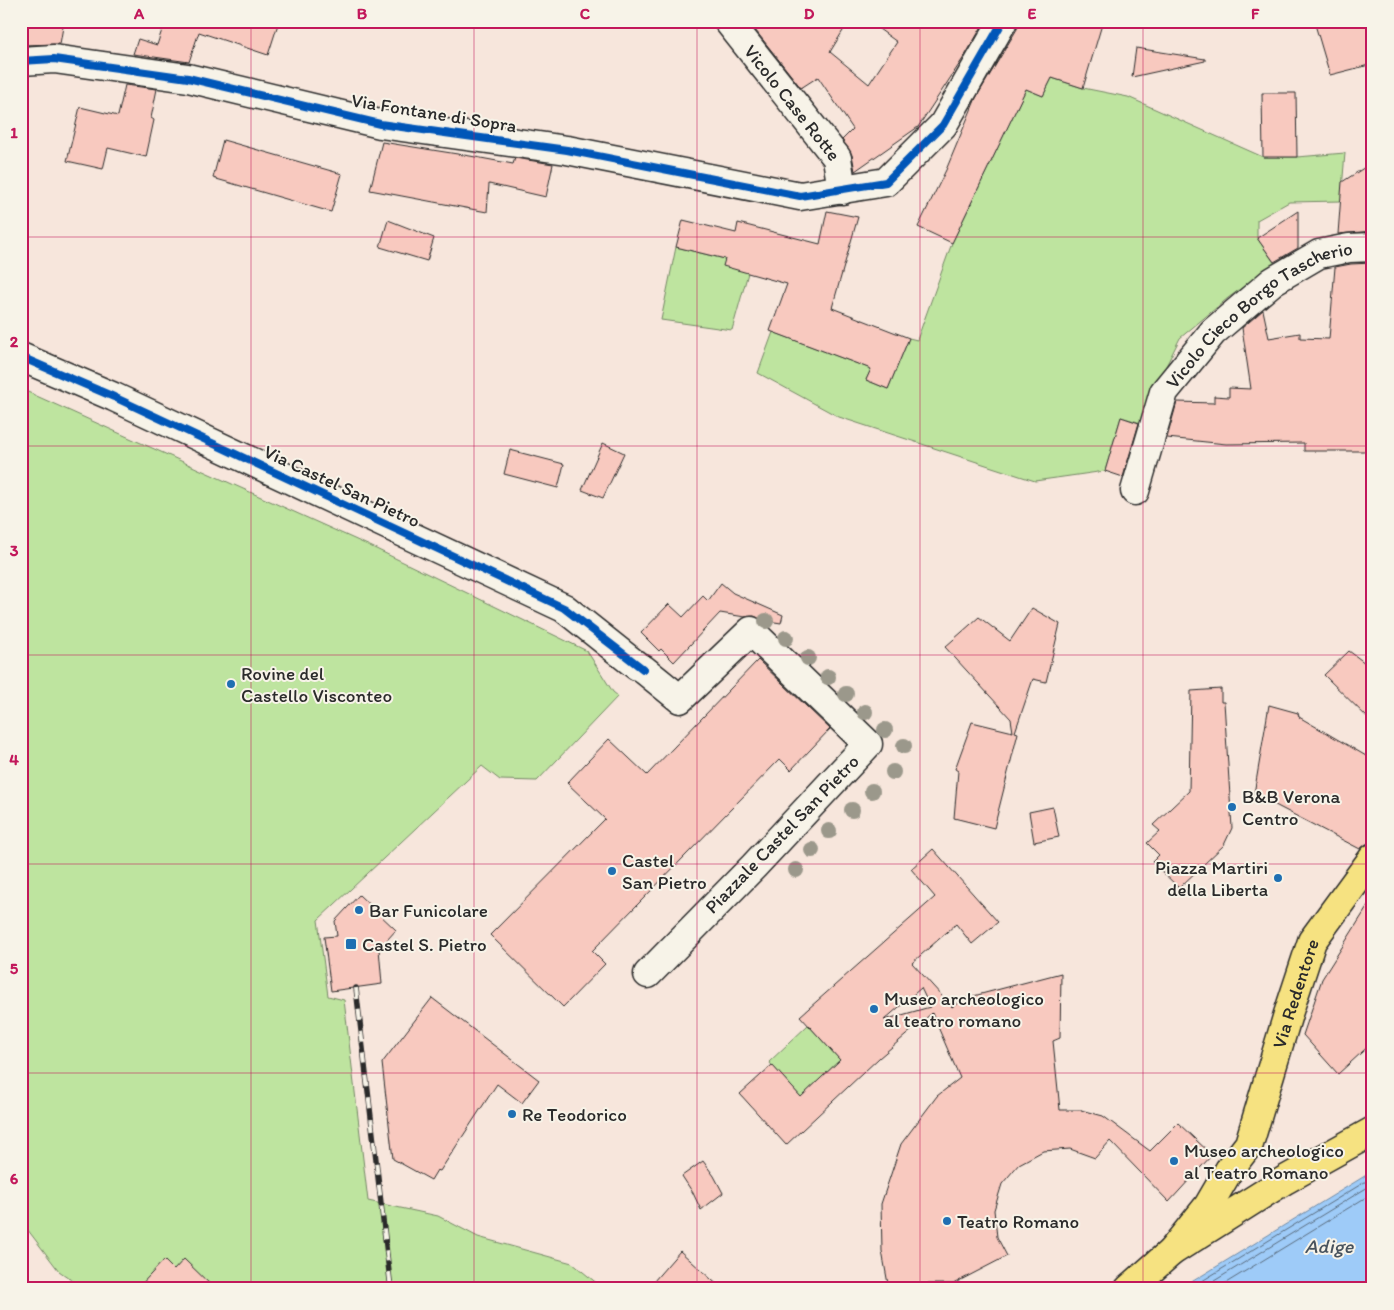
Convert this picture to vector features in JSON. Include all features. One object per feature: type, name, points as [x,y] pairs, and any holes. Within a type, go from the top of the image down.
[{"type":"main road","name":"Via Redentore","points":[[1171,1252],[1208,1206],[1229,1170],[1249,1144],[1312,941],[1373,858]]},
{"type":"main road","points":[[1129,1289],[1171,1252],[1267,1190],[1373,1131]]},
{"type":"main road","name":"Via Redentore","points":[[1249,1144],[1254,1167],[1260,1181],[1267,1190]]},
{"type":"street","name":"Vicolo Case Rotte","points":[[728,21],[836,158],[842,190]]},
{"type":"street","name":"Via Fontane di Sopra","points":[[21,60],[54,59],[188,78],[380,124],[568,150],[800,196],[886,182],[944,125],[1003,21]]},
{"type":"street","name":"Vicolo Cieco Borgo Tascherio","points":[[1135,491],[1164,392],[1213,332],[1273,281],[1319,254],[1349,248],[1373,247]]},
{"type":"street","name":"Via Castel San Pietro","points":[[21,357],[114,397],[564,608],[640,668]]},
{"type":"street","name":"Piazzale Castel San Pietro","points":[[640,668],[680,699],[751,631],[868,744],[754,866],[648,974]]},
{"type":"green space","points":[[1052,78],[1083,88],[1128,97],[1263,157],[1297,157],[1345,153],[1341,201],[1289,202],[1257,220],[1257,238],[1275,264],[1228,298],[1180,338],[1159,380],[1148,425],[1121,417],[1105,471],[1035,481],[839,417],[758,373],[773,332],[871,369],[866,380],[888,389],[909,338],[917,340],[952,243],[1026,89],[1043,96]]},
{"type":"green space","points":[[676,247],[725,259],[748,273],[732,330],[661,320]]},
{"type":"green space","points":[[21,389],[372,547],[587,651],[613,692],[618,696],[537,781],[500,780],[482,766],[318,920],[328,996],[344,1000],[368,1201],[438,1216],[478,1237],[572,1263],[604,1289],[85,1289],[59,1271],[21,1221]]},
{"type":"green space","points":[[808,1025],[840,1060],[801,1097],[769,1062]]},
{"type":"water","name":"Adige","points":[[1373,1171],[1373,1289],[1180,1289]]},
{"type":"building","points":[[21,21],[64,21],[60,44],[21,45]]},
{"type":"building","points":[[165,21],[279,21],[268,55],[199,32],[189,62],[133,54],[138,39],[157,45]]},
{"type":"building","points":[[748,21],[849,21],[830,52],[869,84],[897,42],[868,21],[985,21],[966,54],[918,127],[855,171],[852,155],[842,140],[853,129],[818,77],[801,88]]},
{"type":"building","points":[[1019,21],[1103,21],[1083,88],[1052,78],[1043,96],[1026,89],[952,243],[918,227],[946,170],[976,98],[1017,29]]},
{"type":"building","points":[[1314,21],[1367,21],[1373,37],[1373,64],[1330,75]]},
{"type":"building","points":[[1136,48],[1205,59],[1205,61],[1132,77]]},
{"type":"building","points":[[125,85],[157,89],[151,118],[154,120],[146,157],[108,148],[103,169],[67,161],[80,107],[118,116]]},
{"type":"building","points":[[1262,93],[1296,93],[1297,157],[1263,157]]},
{"type":"building","points":[[223,140],[342,174],[331,212],[213,178]]},
{"type":"building","points":[[382,142],[513,164],[515,158],[553,164],[546,197],[489,184],[487,212],[370,190]]},
{"type":"building","points":[[1373,162],[1373,231],[1338,234],[1342,182]]},
{"type":"building","points":[[827,211],[858,217],[832,308],[909,338],[888,389],[866,380],[871,369],[770,331],[787,284],[723,266],[725,259],[676,247],[683,220],[736,233],[738,223],[820,244]]},
{"type":"building","points":[[1298,211],[1298,248],[1274,262],[1257,238]]},
{"type":"building","points":[[388,220],[434,238],[427,261],[380,247]]},
{"type":"building","points":[[1373,263],[1373,286],[1368,286],[1373,313],[1373,451],[1304,451],[1304,443],[1226,444],[1167,438],[1177,402],[1214,403],[1214,396],[1229,397],[1229,388],[1251,389],[1242,328],[1263,310],[1269,338],[1300,333],[1300,338],[1329,339],[1335,267]]},
{"type":"building","points":[[1121,417],[1139,423],[1123,477],[1105,471]]},
{"type":"building","points":[[603,443],[624,453],[603,498],[582,490]]},
{"type":"building","points":[[510,450],[564,464],[558,488],[504,474]]},
{"type":"building","points":[[721,583],[733,593],[783,615],[781,623],[762,620],[754,616],[745,617],[720,613],[674,662],[661,649],[659,651],[641,633],[669,604],[683,617],[703,596],[708,601]]},
{"type":"building","points":[[1032,608],[1060,624],[1046,682],[1033,679],[1015,732],[1018,733],[994,828],[954,818],[958,771],[955,769],[972,722],[1013,732],[1011,719],[945,647],[979,617],[1010,641]]},
{"type":"building","points":[[1349,651],[1373,669],[1373,723],[1324,675]]},
{"type":"building","name":"Castel San Pietro","points":[[758,660],[830,729],[791,770],[780,759],[592,951],[605,964],[563,1007],[490,935],[605,819],[567,783],[609,739],[647,775]]},
{"type":"building","points":[[1221,689],[1221,702],[1224,702],[1232,828],[1224,845],[1179,888],[1152,862],[1159,855],[1147,843],[1160,831],[1153,825],[1189,791],[1191,691]]},
{"type":"building","points":[[1269,705],[1298,713],[1299,717],[1373,760],[1373,843],[1366,844],[1360,849],[1254,794]]},
{"type":"building","points":[[1053,807],[1059,837],[1034,842],[1029,812]]},
{"type":"building","points":[[933,849],[998,922],[972,944],[956,924],[912,963],[952,1007],[966,998],[1061,973],[1060,1038],[1053,1041],[1060,1110],[1081,1110],[1103,1116],[1150,1151],[1178,1123],[1212,1155],[1169,1202],[1110,1141],[1095,1158],[1070,1149],[1043,1151],[1019,1164],[1002,1184],[994,1210],[997,1237],[1007,1256],[953,1284],[888,1284],[882,1251],[881,1204],[901,1144],[937,1096],[960,1078],[932,1013],[879,1058],[786,1145],[740,1094],[772,1065],[801,1097],[840,1060],[800,1016],[935,897],[911,869]],"holes":[[[921,988],[930,1007],[884,1020]]]},
{"type":"building","points":[[359,895],[396,930],[379,949],[382,984],[331,991],[324,937],[337,936],[335,921]]},
{"type":"building","points":[[1373,898],[1373,1042],[1338,1074],[1303,1035],[1322,979]]},
{"type":"building","points":[[432,998],[539,1080],[522,1103],[497,1084],[440,1171],[437,1170],[431,1180],[393,1159],[382,1063]]},
{"type":"building","points":[[703,1161],[723,1193],[701,1210],[682,1176]]},
{"type":"building","points":[[680,1251],[722,1289],[647,1289]]},
{"type":"building","points":[[184,1259],[215,1289],[137,1289],[164,1260],[174,1270]]},
{"type":"railway","points":[[356,988],[391,1289]]},
{"type":"cycle path","points":[[21,61],[54,59],[188,78],[380,124],[567,150],[800,196],[886,182],[943,125],[1003,21]]},
{"type":"cycle path","points":[[21,357],[114,397],[564,608],[643,669]]},
{"type":"place","name":"Rovine del Castello Visconteo","points":[[231,684]]},
{"type":"place","name":"B&B Verona Centro","points":[[1232,807]]},
{"type":"place","name":"Castel San Pietro","points":[[612,871]]},
{"type":"place","name":"Piazza Martiri della Liberta","points":[[1278,878]]},
{"type":"place","name":"Bar Funicolare","points":[[359,910]]},
{"type":"place","name":"Castel S. Pietro","points":[[351,944]]},
{"type":"place","name":"Museo archeologico al teatro romano","points":[[874,1009]]},
{"type":"place","name":"Re Teodorico","points":[[512,1114]]},
{"type":"place","name":"Museo archeologico al Teatro Romano","points":[[1174,1161]]},
{"type":"place","name":"Teatro Romano","points":[[947,1221]]}]
